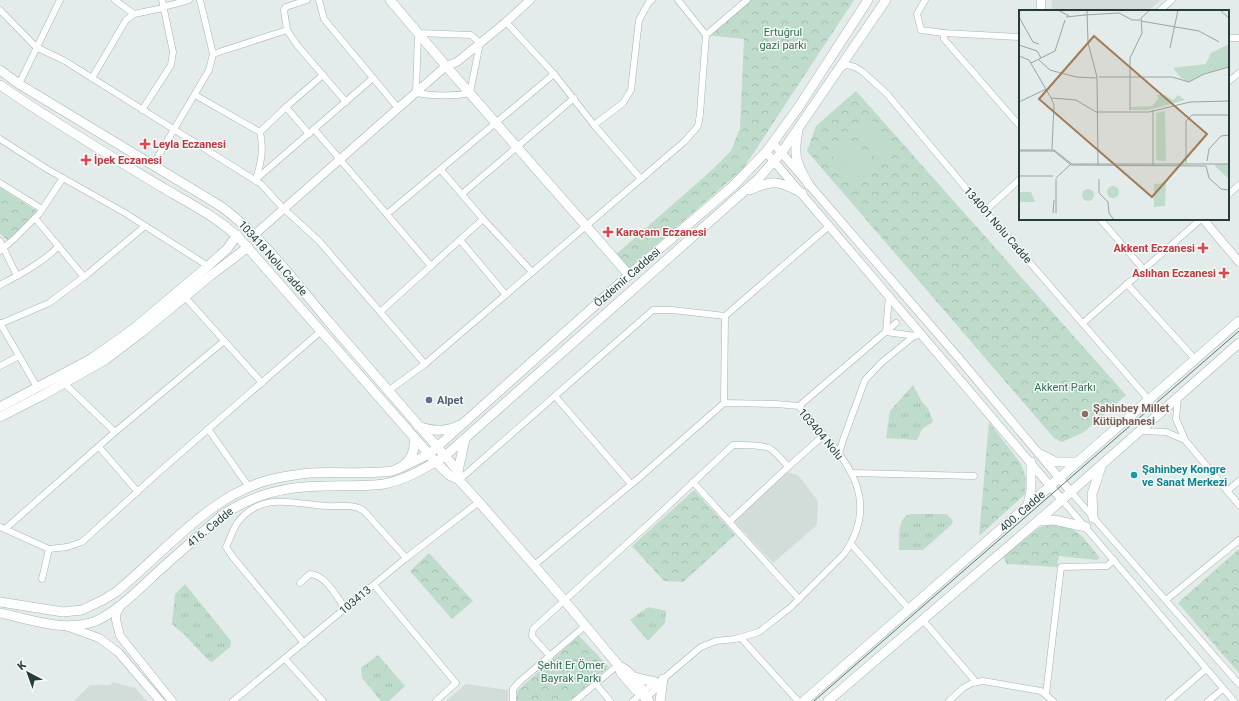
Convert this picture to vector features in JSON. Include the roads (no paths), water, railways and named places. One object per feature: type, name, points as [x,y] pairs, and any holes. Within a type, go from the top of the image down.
[{"type":"main road","points":[[390,0],[629,275]]},
{"type":"main road","name":"Özdemir Caddesi","points":[[0,602],[63,612],[82,610],[103,600],[124,585],[212,508],[249,487],[267,481],[310,473],[383,472],[432,458],[437,448],[629,275],[733,186],[774,144],[868,0]]},
{"type":"main road","name":"Özdemir Caddesi","points":[[444,456],[759,178],[782,152],[886,0]]},
{"type":"main road","name":"103418 Nolu Cadde","points":[[0,70],[19,84],[222,207],[239,220],[272,254],[444,456],[479,502],[618,665]]},
{"type":"main road","points":[[0,85],[205,212],[237,236],[432,458],[449,475],[458,476],[464,439]]},
{"type":"main road","points":[[799,127],[795,150],[797,165],[809,185]]},
{"type":"main road","points":[[743,192],[762,184],[776,182],[802,194]]},
{"type":"main road","points":[[0,407],[91,359],[132,330],[227,249],[237,236]]},
{"type":"main road","points":[[0,416],[64,383],[104,360],[123,347],[248,247]]},
{"type":"main road","name":"400. Cadde","points":[[804,701],[1239,320]]},
{"type":"main road","name":"400. Cadde","points":[[828,701],[1038,521],[1239,343]]},
{"type":"main road","points":[[418,426],[429,430],[446,430],[459,426],[470,419]]},
{"type":"main road","points":[[400,468],[407,463],[412,456],[414,437]]},
{"type":"main road","points":[[1040,454],[1056,462],[1078,462]]},
{"type":"main road","name":"416. Cadde","points":[[0,613],[56,625],[65,626],[89,623],[121,605],[221,516],[237,505],[264,494],[291,488],[369,486],[385,484],[407,477],[422,470],[432,458],[444,456]]},
{"type":"main road","points":[[1028,505],[1031,490],[1031,462]]},
{"type":"main road","points":[[1093,518],[1092,494],[1102,465]]},
{"type":"main road","points":[[422,470],[445,472]]},
{"type":"main road","points":[[1038,521],[1054,520],[1086,527]]},
{"type":"main road","points":[[618,665],[625,669],[640,684],[645,697]]},
{"type":"main road","points":[[618,665],[621,673],[634,688],[645,697]]},
{"type":"main road","points":[[633,677],[659,681],[660,701]]},
{"type":"street","points":[[19,84],[60,0]]},
{"type":"street","points":[[115,0],[134,14]]},
{"type":"street","points":[[92,78],[126,20],[134,14],[163,5],[189,0]]},
{"type":"street","points":[[153,165],[209,70],[213,54],[200,0]]},
{"type":"street","points":[[308,0],[286,7],[284,10],[287,30],[297,45],[346,102]]},
{"type":"street","points":[[319,0],[324,19],[398,108]]},
{"type":"street","points":[[254,235],[446,66],[457,62],[506,22],[530,0]]},
{"type":"street","points":[[594,125],[623,103],[631,90],[639,20],[649,2],[652,0]]},
{"type":"street","points":[[388,391],[426,364],[641,180],[685,140],[698,126],[706,35],[678,0]]},
{"type":"street","points":[[706,35],[747,0]]},
{"type":"street","points":[[926,0],[917,14],[921,30],[944,33],[1019,37]]},
{"type":"street","points":[[1160,10],[1172,0]]},
{"type":"street","points":[[142,110],[171,65],[173,58],[163,5]]},
{"type":"street","points":[[0,10],[36,47],[65,61],[255,180],[319,241],[426,364]]},
{"type":"street","points":[[506,22],[554,74],[594,125],[641,180]]},
{"type":"street","points":[[213,54],[287,30]]},
{"type":"street","points":[[416,93],[418,33],[471,35],[480,43]]},
{"type":"street","points":[[944,33],[944,39],[1019,125]]},
{"type":"street","points":[[416,93],[445,96],[470,93],[480,43]]},
{"type":"street","name":"134001 Nolu Cadde","points":[[839,69],[847,65],[855,67],[863,72],[887,94],[985,211],[1149,400]]},
{"type":"street","points":[[1229,81],[1239,72]]},
{"type":"street","points":[[387,214],[554,74]]},
{"type":"street","points":[[260,132],[323,75]]},
{"type":"street","points":[[255,180],[373,78]]},
{"type":"street","points":[[195,95],[260,132],[262,155],[255,180]]},
{"type":"street","points":[[462,194],[574,98]]},
{"type":"street","points":[[286,107],[309,134]]},
{"type":"street","points":[[314,129],[431,266]]},
{"type":"street","points":[[0,139],[63,178],[146,226],[208,266]]},
{"type":"street","points":[[774,144],[849,230],[1093,518],[1239,684]]},
{"type":"street","points":[[766,152],[1234,701]]},
{"type":"street","points":[[441,170],[483,219],[532,272]]},
{"type":"street","points":[[2,250],[35,218],[63,178]]},
{"type":"street","points":[[985,211],[1019,180]]},
{"type":"street","points":[[0,183],[42,209]]},
{"type":"street","points":[[1229,194],[1239,185]]},
{"type":"street","points":[[35,218],[84,277]]},
{"type":"street","points":[[380,312],[483,219]]},
{"type":"street","points":[[1101,220],[1144,270]]},
{"type":"street","points":[[1083,323],[1201,220]]},
{"type":"street","points":[[1203,220],[1239,262]]},
{"type":"street","points":[[37,388],[0,323],[49,303],[84,277],[146,226]]},
{"type":"street","points":[[458,476],[555,396],[653,310],[672,310],[724,316],[830,226]]},
{"type":"street","points":[[460,240],[506,295]]},
{"type":"street","points":[[0,241],[2,250],[17,276]]},
{"type":"street","points":[[0,285],[48,257],[58,246]]},
{"type":"street","points":[[1127,284],[1195,359]]},
{"type":"street","points":[[886,332],[889,296]]},
{"type":"street","points":[[184,297],[262,383]]},
{"type":"street","points":[[533,566],[631,484],[724,403],[724,316]]},
{"type":"street","points":[[799,406],[896,323]]},
{"type":"street","points":[[224,341],[2,528],[49,549],[67,547],[82,542],[208,429],[321,331]]},
{"type":"street","points":[[886,332],[924,337]]},
{"type":"street","points":[[839,454],[842,440],[865,380],[881,362],[914,336]]},
{"type":"street","points":[[0,366],[19,356]]},
{"type":"street","points":[[64,383],[115,432]]},
{"type":"street","points":[[555,396],[631,484]]},
{"type":"street","points":[[1178,397],[1176,419],[1185,440],[1239,505]]},
{"type":"street","name":"103404 Nolu","points":[[633,701],[645,697],[658,687],[659,681],[701,647],[716,641],[741,638],[759,632],[799,599],[844,554],[851,544],[858,527],[861,508],[859,490],[852,473],[824,435],[799,406],[724,403]]},
{"type":"street","points":[[208,429],[249,487]]},
{"type":"street","points":[[1141,431],[1166,432],[1185,440]]},
{"type":"street","points":[[729,522],[788,466],[824,435]]},
{"type":"street","points":[[550,656],[532,636],[533,628],[653,520],[733,445],[770,448],[788,466]]},
{"type":"street","points":[[99,447],[138,492]]},
{"type":"street","points":[[852,473],[974,476]]},
{"type":"street","points":[[1227,491],[1239,481]]},
{"type":"street","points":[[693,482],[799,599]]},
{"type":"street","points":[[304,643],[226,547],[237,523],[250,510],[262,503],[279,501],[326,506],[358,506],[406,558]]},
{"type":"street","name":"103413","points":[[233,701],[406,558],[479,502]]},
{"type":"street","points":[[1166,600],[1239,540]]},
{"type":"street","points":[[851,544],[909,609]]},
{"type":"street","points":[[42,579],[49,549]]},
{"type":"street","points":[[1046,694],[1061,567],[1107,566],[1114,560]]},
{"type":"street","points":[[300,583],[310,574],[317,575],[323,580],[345,608]]},
{"type":"street","points":[[374,584],[456,683],[436,701]]},
{"type":"street","points":[[121,605],[116,614],[120,636],[172,701]]},
{"type":"street","points":[[922,619],[976,682]]},
{"type":"street","name":"416. Cadde","points":[[65,626],[99,638],[118,652],[160,701]]},
{"type":"street","points":[[513,701],[513,689],[585,626]]},
{"type":"street","points":[[741,638],[798,701]]},
{"type":"street","points":[[285,659],[323,701]]},
{"type":"street","points":[[575,701],[618,665]]},
{"type":"street","points":[[1169,701],[1206,669]]},
{"type":"street","points":[[949,701],[963,688],[972,683],[983,682],[1041,690],[1052,701]]},
{"type":"street","points":[[596,684],[610,701]]},
{"type":"street","points":[[1208,701],[1223,689]]},
{"type":"tram line","points":[[814,701],[1239,331]]},
{"type":"place","name":"Leyla Eczanesi","points":[[145,144]]},
{"type":"place","name":"İpek Eczanesi","points":[[86,160]]},
{"type":"place","name":"Karaçam Eczanesi","points":[[608,232]]},
{"type":"place","name":"Akkent Eczanesi","points":[[1203,248]]},
{"type":"place","name":"Aslıhan Eczanesi","points":[[1224,273]]},
{"type":"place","name":"Alpet","points":[[429,400]]},
{"type":"place","name":"Şahinbey Millet Kütüphanesi","points":[[1085,414]]},
{"type":"place","name":"Şahinbey Kongre ve Sanat Merkezi","points":[[1134,475]]},
{"type":"park label","name":"Ertuğrul gazi parkı","points":[[783,38]]},
{"type":"park label","name":"Akkent Parkı","points":[[1065,387]]},
{"type":"park label","name":"Şehit Er Ömer Bayrak Parkı","points":[[571,671]]}]
